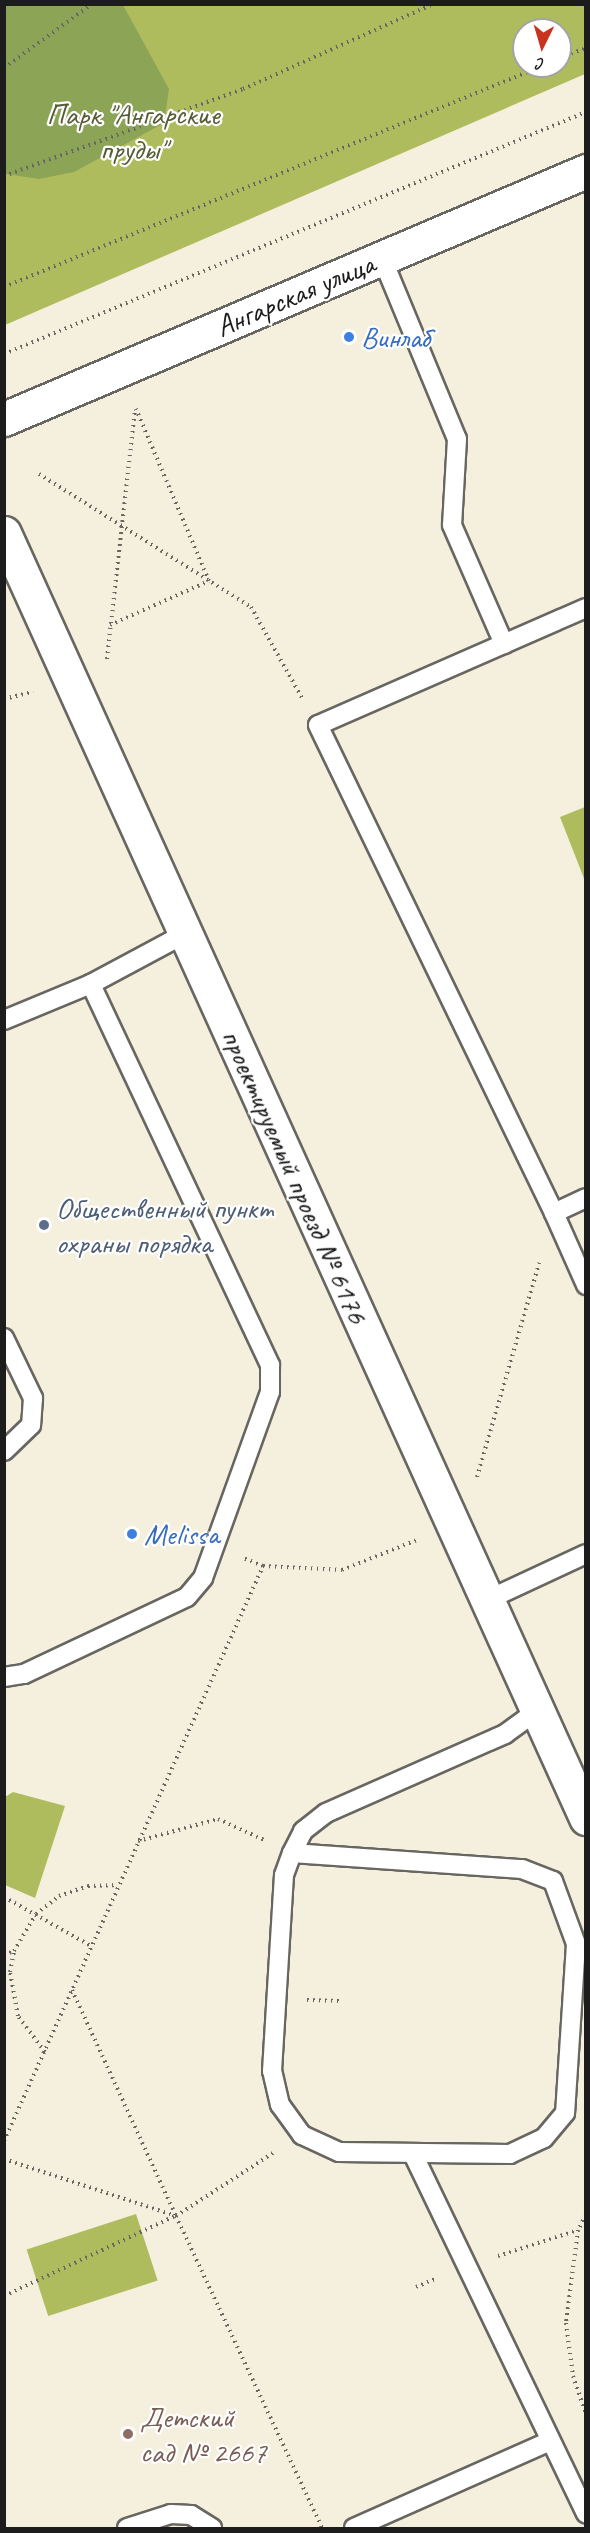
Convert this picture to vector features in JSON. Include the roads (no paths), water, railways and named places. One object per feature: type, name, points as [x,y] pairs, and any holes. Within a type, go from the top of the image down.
[{"type":"street","name":"Ангарская улица","points":[[4,419],[585,171]]},
{"type":"street","name":"проектируемый проезд № 6176","points":[[4,533],[535,1712],[585,1818]]},
{"type":"lane","points":[[382,258],[457,439],[452,525],[504,644]]},
{"type":"lane","points":[[585,608],[318,725],[554,1213],[585,1285]]},
{"type":"lane","points":[[4,1020],[91,984],[186,933]]},
{"type":"lane","points":[[4,1677],[24,1674],[187,1597],[203,1578],[270,1392],[270,1365],[91,984]]},
{"type":"lane","points":[[554,1213],[585,1198]]},
{"type":"lane","points":[[4,1338],[33,1398],[31,1425],[4,1451]]},
{"type":"lane","points":[[485,1601],[585,1554]]},
{"type":"lane","points":[[292,1853],[522,1869],[553,1881],[576,1944],[565,2113],[544,2138],[510,2154],[339,2152],[302,2134],[280,2105],[272,2071],[284,1875],[292,1853],[303,1831],[326,1813],[505,1734],[535,1712]]},
{"type":"lane","points":[[413,2154],[585,2513]]},
{"type":"lane","points":[[354,2529],[550,2441]]},
{"type":"lane","points":[[127,2529],[171,2514],[191,2515],[212,2529]]},
{"type":"place","name":"Винлаб","points":[[349,337]]},
{"type":"place","name":"Общественный пункт охраны порядка","points":[[44,1225]]},
{"type":"place","name":"Melissa","points":[[132,1534]]},
{"type":"place","name":"Детский сад № 2667","points":[[128,2434]]},
{"type":"park label","name":"Парк \"Ангарские пруды\"","points":[[133,131]]}]
